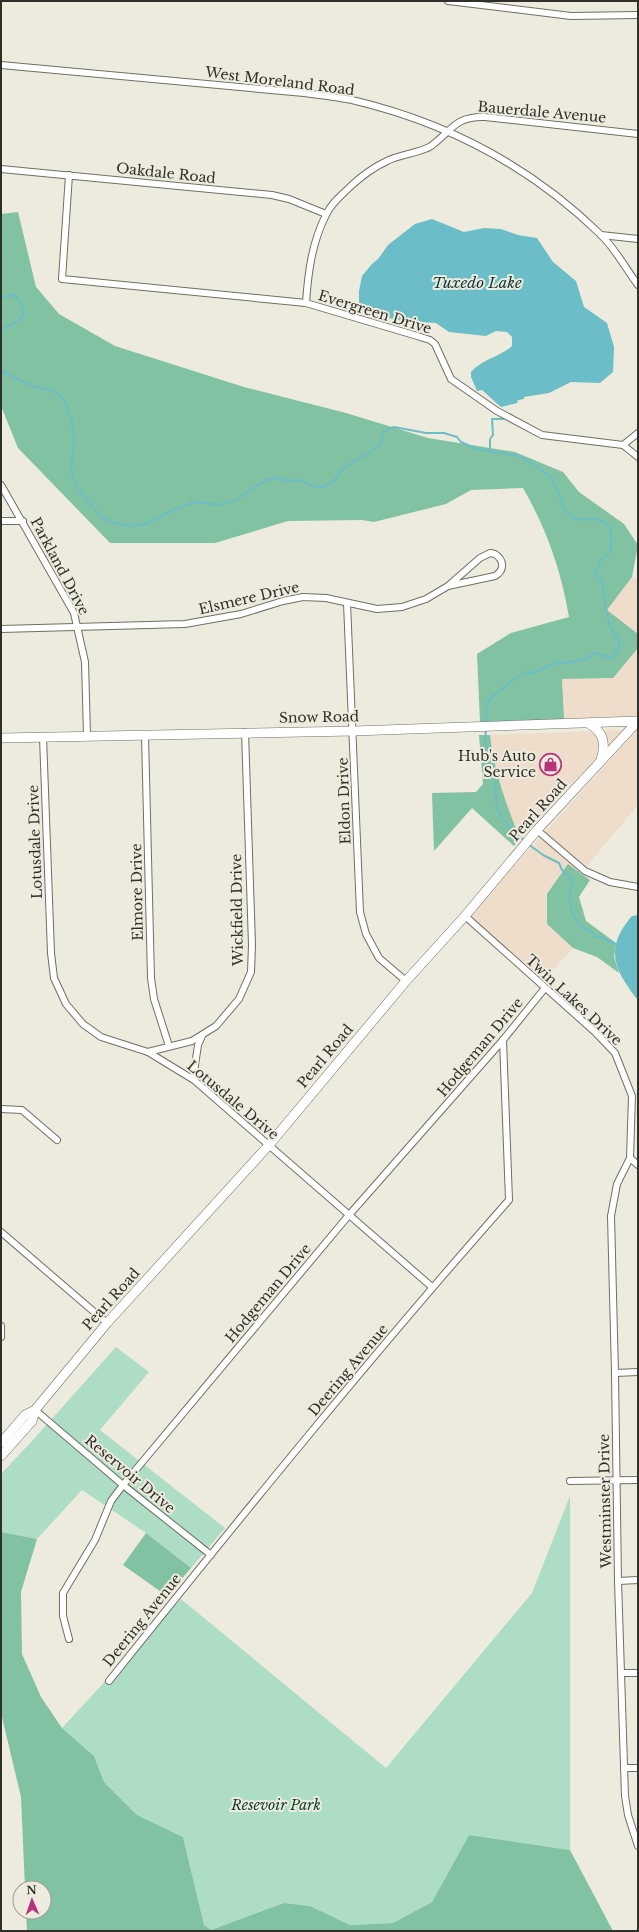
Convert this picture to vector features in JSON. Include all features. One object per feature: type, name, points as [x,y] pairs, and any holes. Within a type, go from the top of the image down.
[{"type":"main road","name":"Snow Road","points":[[1,738],[87,735],[145,736],[245,732],[354,731],[638,721]]},
{"type":"main road","name":"Pearl Road","points":[[1,1456],[32,1421],[35,1410],[107,1323],[269,1145],[406,981],[465,916],[522,847],[638,721]]},
{"type":"main road","points":[[588,723],[595,727],[602,736],[604,745],[601,762]]},
{"type":"main road","name":"Pearl Road","points":[[1,1443],[24,1414],[35,1410]]},
{"type":"street","points":[[448,1],[571,16],[638,15]]},
{"type":"street","name":"West Moreland Road","points":[[1,65],[304,93],[383,108],[446,130],[476,144],[535,179],[601,235],[638,285]]},
{"type":"street","name":"Bauerdale Avenue","points":[[306,304],[308,272],[313,249],[326,214],[340,197],[372,169],[387,160],[430,147],[446,130],[464,119],[475,116],[638,134]]},
{"type":"street","name":"Oakdale Road","points":[[1,169],[272,195],[289,199],[326,214]]},
{"type":"street","name":"Evergreen Drive","points":[[69,175],[62,279],[306,304],[430,340],[438,350],[451,379],[497,411],[542,435],[623,445]]},
{"type":"street","points":[[601,235],[638,239]]},
{"type":"street","points":[[638,433],[623,445],[638,457]]},
{"type":"street","name":"Parkland Drive","points":[[1,485],[23,521],[74,613],[84,662],[87,735]]},
{"type":"street","points":[[1,522],[23,521]]},
{"type":"street","name":"Elsmere Drive","points":[[1,629],[200,622],[240,614],[283,600],[303,597],[326,598],[377,609],[402,608],[426,599],[448,586],[462,572],[485,555],[495,554],[501,560],[502,568],[500,573],[496,576],[448,586]]},
{"type":"street","name":"Eldon Drive","points":[[347,603],[354,731],[360,912],[366,934],[379,958],[406,981]]},
{"type":"street","name":"Wickfield Drive","points":[[148,1052],[192,1041],[216,1026],[239,999],[251,972],[252,945],[245,732]]},
{"type":"street","name":"Elmore Drive","points":[[145,736],[151,978],[156,1006],[169,1046]]},
{"type":"street","name":"Lotusdale Drive","points":[[43,737],[51,954],[54,978],[66,1004],[83,1024],[101,1037],[148,1052],[193,1079],[432,1288]]},
{"type":"street","points":[[537,830],[585,870],[610,882],[638,887]]},
{"type":"street","name":"Twin Lakes Drive","points":[[465,916],[595,1032],[615,1054],[632,1096],[630,1158]]},
{"type":"street","name":"Hodgeman Drive","points":[[69,1639],[63,1616],[63,1593],[95,1540],[110,1501],[349,1215],[503,1040],[545,988]]},
{"type":"street","points":[[193,1079],[198,1045],[202,1036]]},
{"type":"street","name":"Deering Avenue","points":[[109,1681],[210,1555],[432,1288],[509,1200],[503,1040]]},
{"type":"street","points":[[1,1109],[22,1110],[57,1140]]},
{"type":"street","points":[[630,1158],[638,1165]]},
{"type":"street","name":"Westminster Drive","points":[[630,1158],[617,1184],[611,1216],[618,1580],[624,1768],[628,1815],[638,1846]]},
{"type":"street","points":[[1,1232],[107,1323]]},
{"type":"street","points":[[1,1326],[1,1337]]},
{"type":"street","points":[[615,1373],[638,1372]]},
{"type":"street","name":"Reservoir Drive","points":[[35,1410],[123,1485],[210,1555]]},
{"type":"street","points":[[570,1481],[638,1480]]},
{"type":"street","points":[[618,1580],[638,1580]]},
{"type":"street","points":[[621,1673],[638,1673]]},
{"type":"street","points":[[624,1768],[638,1768]]},
{"type":"shaded area","points":[[632,577],[638,579],[638,634],[607,610]]},
{"type":"shaded area","points":[[638,648],[638,716],[564,719],[562,679],[613,678]]},
{"type":"shaded area","points":[[638,729],[638,805],[581,873],[568,864],[547,924],[573,948],[542,982],[469,916]]},
{"type":"shaded area","points":[[623,730],[520,838],[506,805],[492,753],[490,735]]},
{"type":"green space","points":[[18,212],[36,287],[59,314],[115,346],[244,387],[346,413],[428,438],[515,452],[563,472],[579,492],[624,524],[638,545],[632,577],[607,610],[638,634],[638,648],[613,678],[562,679],[564,719],[480,722],[477,654],[511,633],[569,617],[562,583],[552,551],[539,519],[523,488],[471,490],[446,504],[374,522],[362,520],[288,521],[215,543],[110,543],[18,448],[1,406],[1,214]]},
{"type":"green space","points":[[479,735],[490,735],[494,762],[501,788],[520,838],[514,846],[472,808],[434,851],[432,793],[476,792],[483,784]]},
{"type":"green space","points":[[568,864],[590,880],[579,897],[586,921],[616,943],[614,957],[619,973],[597,957],[573,948],[547,924],[547,894]]},
{"type":"green space","points":[[116,1347],[149,1372],[100,1430],[225,1528],[191,1568],[146,1533],[82,1490],[37,1539],[1,1532],[1,1474]]},
{"type":"green space","name":"Resevoir Park","points":[[570,1496],[570,1850],[469,1835],[432,1902],[393,1923],[350,1925],[310,1906],[284,1903],[211,1930],[204,1925],[183,1837],[137,1815],[104,1782],[94,1756],[62,1728],[181,1599],[386,1768],[532,1593]]},
{"type":"green space","points":[[1,1532],[37,1539],[21,1592],[22,1654],[41,1697],[62,1728],[94,1756],[104,1782],[137,1815],[183,1837],[204,1925],[211,1930],[284,1903],[310,1906],[350,1925],[393,1923],[432,1902],[469,1835],[570,1850],[613,1931],[27,1931],[26,1920],[52,1920],[52,1880],[25,1880],[21,1797],[1,1713]]},
{"type":"green space","points":[[146,1533],[191,1568],[167,1596],[123,1565]]},
{"type":"water","name":"Tuxedo Lake","points":[[432,219],[464,232],[484,228],[501,229],[518,235],[537,238],[553,262],[576,281],[584,307],[607,323],[614,347],[613,372],[600,383],[571,382],[549,393],[524,397],[524,399],[518,400],[517,403],[501,407],[482,390],[477,391],[471,377],[471,372],[480,364],[512,346],[512,337],[507,332],[496,331],[486,336],[449,332],[436,323],[402,321],[367,313],[359,308],[359,291],[362,276],[378,259],[388,245],[415,224]]},
{"type":"water","points":[[638,915],[638,1000],[620,973],[615,956],[615,948],[617,940],[626,924],[632,916]]},
{"type":"waterway","points":[[1,297],[14,295],[21,303],[23,308],[22,318],[1,330]]},
{"type":"waterway","points":[[1,371],[33,386],[54,391],[64,400],[72,420],[74,442],[71,471],[76,486],[100,516],[114,523],[131,526],[146,524],[175,509],[195,502],[220,505],[236,500],[258,485],[270,479],[279,478],[287,481],[298,480],[316,487],[323,487],[331,483],[344,468],[372,451],[381,443],[383,433],[394,427],[426,433],[444,433],[457,437],[461,442],[477,449],[519,456],[535,465],[552,478],[566,511],[574,519],[600,520],[605,522],[610,530],[610,552],[601,560],[595,574],[602,580],[610,627],[619,641],[619,648],[611,658],[596,653],[585,659],[567,663],[558,662],[533,673],[524,672],[494,695],[487,703],[486,724]]},
{"type":"waterway","points":[[490,452],[490,439],[493,435],[492,419],[503,419]]},
{"type":"waterway","points":[[486,728],[485,741],[489,765],[495,779],[497,809],[512,831],[525,841]]},
{"type":"waterway","points":[[528,844],[543,855],[559,863],[562,870],[573,880],[570,892],[570,905],[574,917],[583,928],[593,933],[594,936],[600,937],[617,945]]},
{"type":"place","name":"Hub's Auto Service","points":[[551,764]]}]
